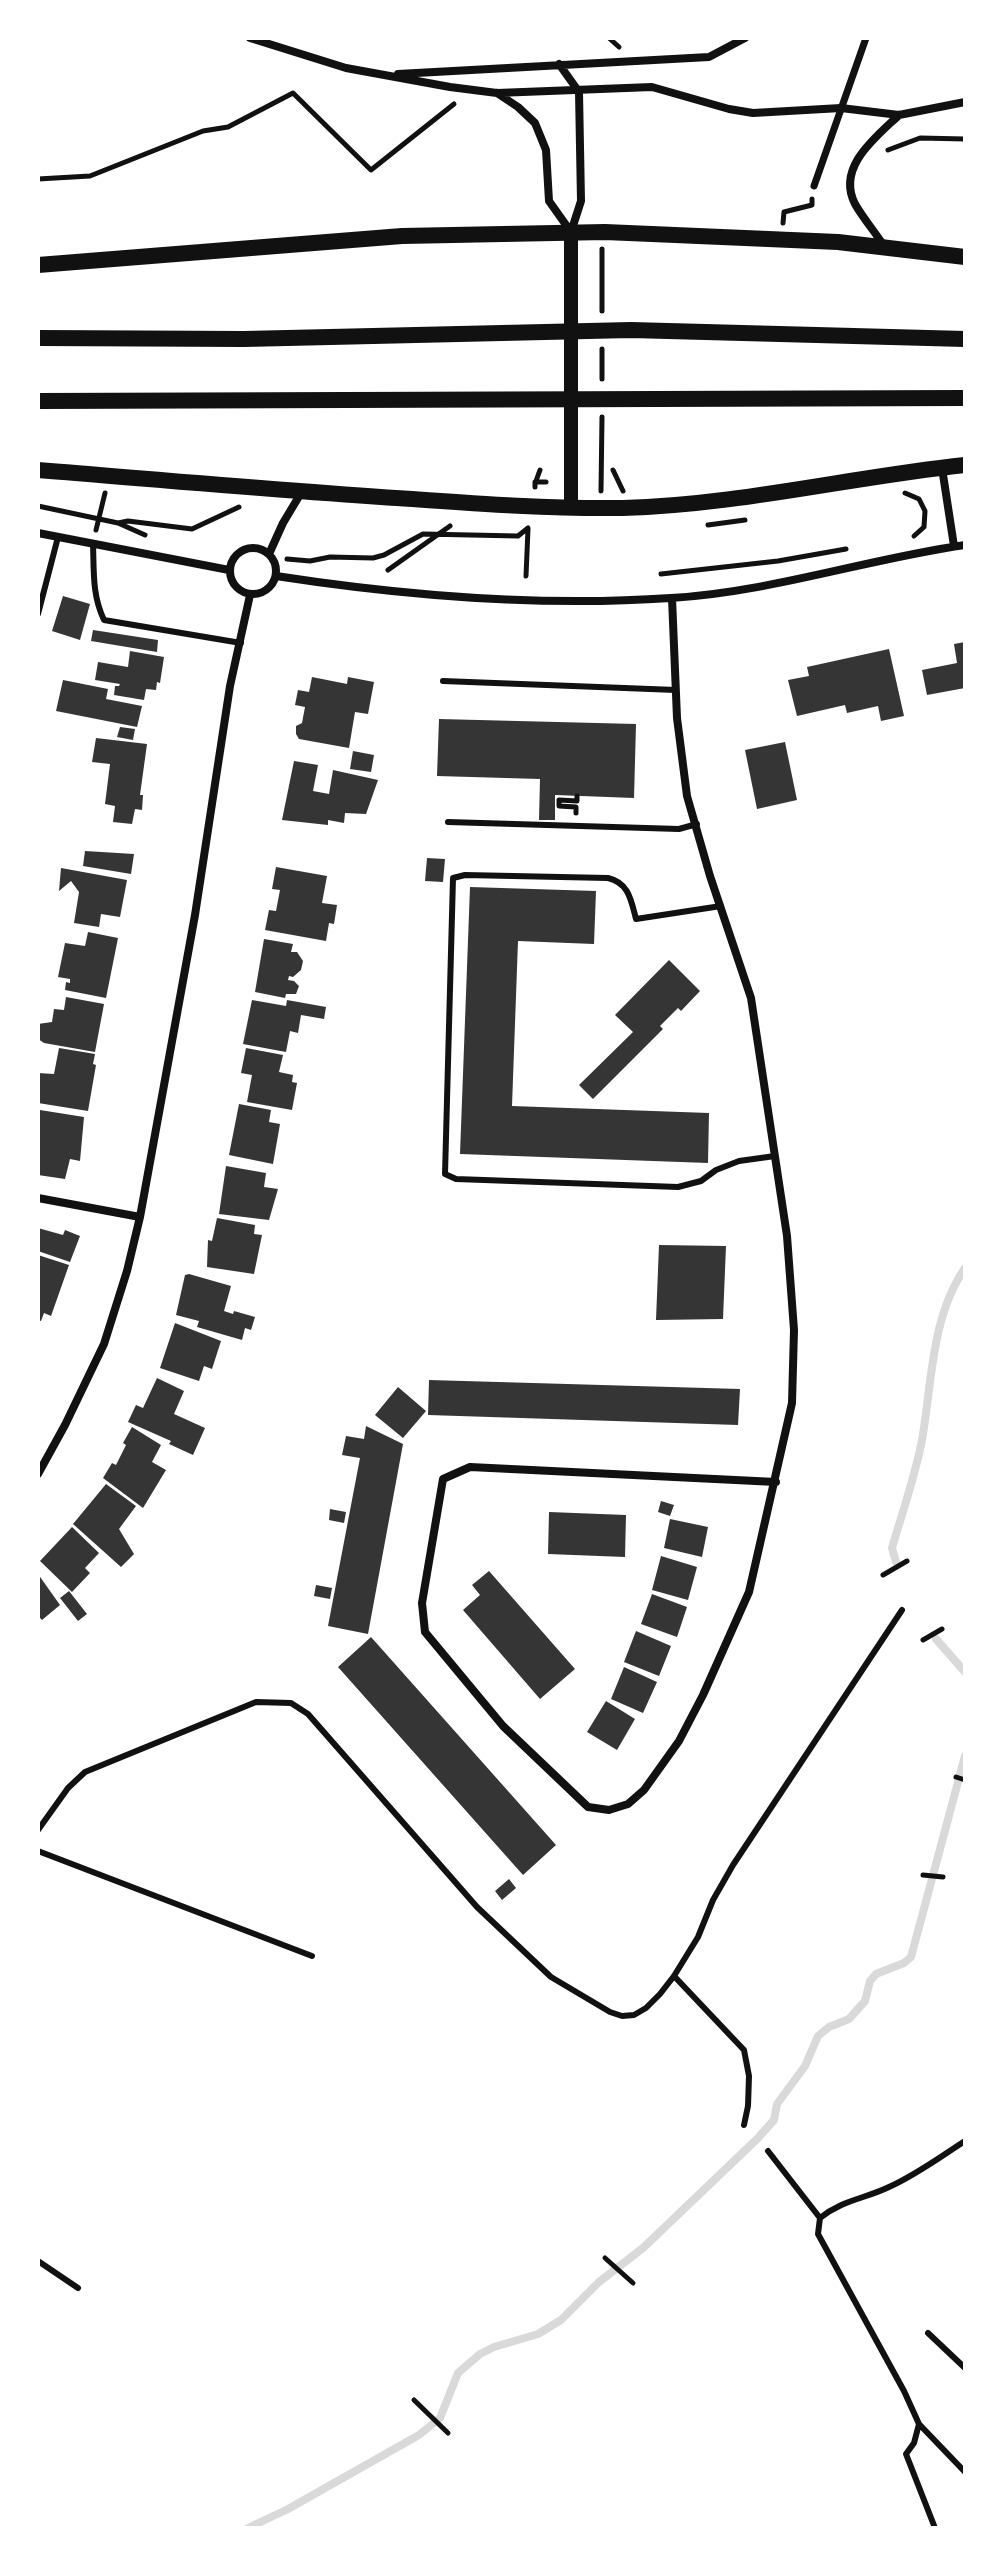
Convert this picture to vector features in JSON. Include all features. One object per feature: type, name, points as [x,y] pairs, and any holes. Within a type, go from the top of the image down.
[{"type":"main road","points":[[38,265],[402,236],[571,232],[801,240],[965,257]]},
{"type":"main road","points":[[38,338],[244,339],[631,330],[965,339]]},
{"type":"main road","points":[[38,401],[965,398]]},
{"type":"main road","points":[[38,470],[473,505],[624,508],[698,503],[965,465]]},
{"type":"street","points":[[250,38],[346,68],[497,93],[652,87],[753,113],[841,108],[899,115],[965,102]]},
{"type":"street","points":[[385,75],[709,57],[745,38]]},
{"type":"street","points":[[814,186],[866,38]]},
{"type":"street","points":[[559,64],[579,92],[581,201],[571,232],[571,507]]},
{"type":"street","points":[[497,93],[535,123],[546,150],[549,201],[571,232]]},
{"type":"street","points":[[885,248],[853,201],[850,174],[863,149],[899,115]]},
{"type":"street","points":[[942,468],[954,546]]},
{"type":"street","points":[[272,558],[263,550],[248,548],[235,556],[229,570],[237,589],[250,595],[269,588],[276,576],[272,558],[283,523],[302,492]]},
{"type":"street","points":[[38,533],[229,570]]},
{"type":"street","points":[[276,576],[362,589],[522,601],[672,598],[825,574],[965,545]]},
{"type":"street","points":[[38,1474],[104,1344],[127,1271],[140,1217],[195,915],[230,686],[250,595]]},
{"type":"street","points":[[672,598],[676,690],[687,796],[751,998],[787,1236],[794,1330],[792,1403],[776,1482],[749,1592],[703,1695],[679,1741],[644,1790],[628,1804],[609,1810],[588,1807],[503,1726],[425,1632],[422,1603],[443,1479],[470,1467],[776,1482]]},
{"type":"street","points":[[38,1198],[140,1217]]},
{"type":"lane","points":[[38,614],[58,537]]},
{"type":"lane","points":[[93,543],[96,603],[104,620],[241,643]]},
{"type":"lane","points":[[443,681],[676,690]]},
{"type":"lane","points":[[448,822],[679,829],[697,824]]},
{"type":"lane","points":[[721,906],[636,919],[627,889],[620,881],[608,878],[465,875],[453,878],[445,1174],[456,1179],[678,1187],[701,1181],[716,1170],[739,1161],[775,1156]]},
{"type":"lane","points":[[38,1830],[68,1788],[85,1772],[256,1702],[291,1703],[308,1714],[477,1907],[551,1977],[622,2016],[634,2015],[646,2008],[674,1976],[698,1937],[713,1900],[733,1865],[902,1610]]},
{"type":"lane","points":[[38,1851],[312,1956]]},
{"type":"lane","points":[[674,1976],[744,2050],[749,2076],[744,2125]]},
{"type":"lane","points":[[965,2141],[912,2176],[884,2190],[835,2206],[820,2218],[818,2234],[919,2424],[965,2472]]},
{"type":"lane","points":[[768,2151],[820,2218]]},
{"type":"lane","points":[[38,2261],[78,2288]]},
{"type":"lane","points":[[928,2333],[965,2368]]},
{"type":"lane","points":[[919,2424],[914,2443],[906,2454],[935,2528]]},
{"type":"path","points":[[38,179],[90,176],[203,131],[228,127],[293,93],[371,170],[460,99],[484,90]]},
{"type":"path","points":[[863,149],[881,153],[920,138],[965,139]]},
{"type":"path","points":[[801,240],[783,223],[784,212],[812,205],[814,186]]},
{"type":"path","points":[[602,273],[602,319]]},
{"type":"path","points":[[602,334],[602,380]]},
{"type":"path","points":[[602,410],[602,471]]},
{"type":"path","points":[[535,482],[540,470]]},
{"type":"path","points":[[613,470],[624,494]]},
{"type":"path","points":[[93,543],[109,476]]},
{"type":"path","points":[[607,482],[619,481]]},
{"type":"path","points":[[891,495],[905,493],[919,499],[925,511],[924,527],[916,535],[903,539]]},
{"type":"path","points":[[38,506],[118,523],[128,521],[192,529],[224,513]]},
{"type":"path","points":[[704,525],[750,519]]},
{"type":"path","points":[[388,570],[450,526]]},
{"type":"path","points":[[272,558],[310,561],[330,557],[373,558],[423,534],[521,535],[528,528],[526,576]]},
{"type":"path","points":[[661,574],[778,561],[856,547]]},
{"type":"path","points":[[576,807],[559,806],[559,800],[577,801],[577,796]]},
{"type":"path","points":[[883,1575],[907,1561]]},
{"type":"path","points":[[923,1640],[942,1629]]},
{"type":"path","points":[[956,1777],[965,1780]]},
{"type":"path","points":[[923,1875],[943,1877]]},
{"type":"path","points":[[605,2258],[633,2283]]},
{"type":"path","points":[[414,2400],[448,2433]]},
{"type":"building","points":[[63,596],[90,604],[80,640],[52,631]]},
{"type":"building","points":[[93,630],[158,640],[157,652],[91,641]]},
{"type":"building","points":[[965,642],[965,688],[927,695],[922,670],[957,663],[954,644]]},
{"type":"building","points":[[889,649],[904,716],[881,721],[878,706],[847,713],[845,705],[797,716],[788,680],[809,676],[807,667]]},
{"type":"building","points":[[130,651],[164,657],[160,683],[157,682],[156,690],[146,689],[144,700],[114,695],[115,686],[120,684],[95,680],[98,662],[128,667]]},
{"type":"building","points":[[312,677],[347,684],[348,677],[374,682],[368,714],[355,712],[349,748],[299,739],[296,734],[296,726],[302,723],[305,707],[295,705],[298,690],[309,692]]},
{"type":"building","points":[[63,680],[108,689],[106,699],[142,706],[137,727],[56,711]]},
{"type":"building","points":[[439,719],[636,724],[634,798],[555,795],[555,820],[539,820],[540,779],[437,776]]},
{"type":"building","points":[[120,727],[135,729],[133,740],[117,737]]},
{"type":"building","points":[[96,738],[147,744],[140,795],[143,795],[142,810],[135,809],[132,824],[113,822],[115,806],[105,804],[110,764],[92,762]]},
{"type":"building","points":[[785,742],[797,800],[757,809],[745,750]]},
{"type":"building","points":[[353,751],[374,755],[371,772],[350,769]]},
{"type":"building","points":[[294,761],[318,765],[313,791],[329,794],[333,770],[378,780],[366,814],[345,813],[344,823],[328,820],[328,825],[282,820]]},
{"type":"building","points":[[85,851],[134,854],[131,874],[83,866]]},
{"type":"building","points":[[427,858],[445,859],[443,882],[425,881]]},
{"type":"building","points":[[276,867],[327,876],[322,903],[337,905],[334,924],[329,923],[326,941],[265,930],[269,910],[276,911],[280,890],[272,889]]},
{"type":"building","points":[[61,868],[127,880],[120,917],[101,914],[99,927],[74,923],[79,892],[71,881],[59,891]]},
{"type":"building","points":[[470,887],[596,891],[594,944],[518,941],[512,1106],[709,1113],[708,1163],[460,1154]]},
{"type":"building","points":[[88,932],[118,938],[106,998],[65,990],[66,982],[70,983],[70,979],[58,977],[65,943],[85,946]]},
{"type":"building","points":[[264,939],[293,944],[291,952],[297,952],[303,961],[301,970],[293,977],[289,976],[288,980],[299,986],[296,994],[286,994],[285,998],[255,992]]},
{"type":"building","points":[[669,960],[700,991],[681,1011],[678,1008],[660,1026],[663,1029],[593,1099],[579,1085],[633,1032],[615,1015]]},
{"type":"building","points":[[66,997],[104,1004],[95,1052],[44,1043],[38,1039],[38,1024],[52,1022],[54,1009],[64,1010]]},
{"type":"building","points":[[252,1000],[286,1006],[287,1000],[326,1007],[324,1019],[301,1015],[298,1033],[290,1031],[286,1052],[243,1044]]},
{"type":"building","points":[[59,1048],[95,1054],[88,1111],[38,1103],[38,1073],[54,1074]]},
{"type":"building","points":[[246,1048],[283,1055],[279,1072],[293,1075],[292,1082],[297,1083],[292,1110],[247,1102],[252,1075],[241,1073]]},
{"type":"building","points":[[239,1104],[271,1110],[269,1122],[280,1124],[273,1164],[229,1155]]},
{"type":"building","points":[[40,1110],[84,1117],[80,1161],[70,1159],[65,1179],[38,1175]]},
{"type":"building","points":[[226,1166],[266,1173],[264,1187],[278,1189],[269,1220],[219,1214]]},
{"type":"building","points":[[217,1218],[255,1225],[254,1234],[262,1235],[254,1274],[207,1267],[208,1240],[212,1241]]},
{"type":"building","points":[[38,1228],[63,1235],[65,1230],[80,1236],[70,1262],[38,1251]]},
{"type":"building","points":[[659,1245],[726,1246],[723,1319],[656,1320]]},
{"type":"building","points":[[38,1255],[69,1265],[51,1316],[44,1313],[41,1321],[38,1320]]},
{"type":"building","points":[[185,1275],[231,1286],[224,1311],[255,1317],[251,1330],[245,1328],[242,1340],[197,1327],[199,1321],[176,1315]]},
{"type":"building","points":[[175,1323],[221,1341],[212,1369],[204,1366],[199,1381],[160,1368]]},
{"type":"building","points":[[157,1378],[184,1391],[174,1414],[205,1428],[193,1455],[169,1444],[171,1441],[128,1422],[136,1405],[143,1408]]},
{"type":"building","points":[[429,1380],[740,1389],[738,1425],[428,1415]]},
{"type":"building","points":[[398,1387],[426,1411],[403,1438],[375,1415]]},
{"type":"building","points":[[366,1426],[403,1444],[368,1634],[328,1626],[360,1458],[342,1455],[346,1436],[364,1439]]},
{"type":"building","points":[[132,1427],[161,1445],[152,1462],[166,1470],[143,1508],[103,1478],[112,1463],[116,1465]]},
{"type":"building","points":[[106,1484],[136,1506],[119,1529],[134,1554],[121,1567],[73,1524]]},
{"type":"building","points":[[661,1501],[674,1505],[670,1516],[658,1512]]},
{"type":"building","points":[[330,1509],[346,1512],[344,1523],[329,1520]]},
{"type":"building","points":[[549,1512],[626,1515],[625,1557],[548,1554]]},
{"type":"building","points":[[670,1519],[708,1527],[702,1557],[664,1548]]},
{"type":"building","points":[[72,1527],[99,1553],[85,1568],[90,1573],[72,1592],[40,1561]]},
{"type":"building","points":[[661,1556],[697,1567],[688,1600],[652,1590]]},
{"type":"building","points":[[489,1571],[575,1669],[540,1699],[463,1610],[480,1595],[472,1585]]},
{"type":"building","points":[[38,1574],[60,1605],[42,1620],[38,1619]]},
{"type":"building","points":[[316,1585],[332,1588],[330,1599],[314,1596]]},
{"type":"building","points":[[69,1591],[87,1614],[78,1621],[60,1598]]},
{"type":"building","points":[[652,1594],[687,1607],[677,1637],[641,1624]]},
{"type":"building","points":[[636,1631],[671,1646],[659,1676],[624,1662]]},
{"type":"building","points":[[371,1637],[556,1845],[523,1875],[338,1667]]},
{"type":"building","points":[[624,1667],[657,1682],[643,1713],[611,1699]]},
{"type":"building","points":[[606,1701],[635,1719],[617,1750],[587,1732]]},
{"type":"building","points":[[509,1879],[516,1888],[502,1900],[495,1891]]},
{"type":"waterway","points":[[896,1562],[892,1548],[919,1454],[939,1329],[945,1308],[965,1268]]},
{"type":"waterway","points":[[936,1639],[965,1672]]},
{"type":"waterway","points":[[248,2528],[288,2509],[419,2435],[440,2418],[458,2373],[480,2354],[538,2334],[561,2320],[599,2282],[643,2248],[757,2139],[774,2120],[777,2104],[805,2066],[818,2036],[829,2027],[849,2019],[865,2001],[870,1981],[876,1974],[911,1957],[965,1756]]}]
